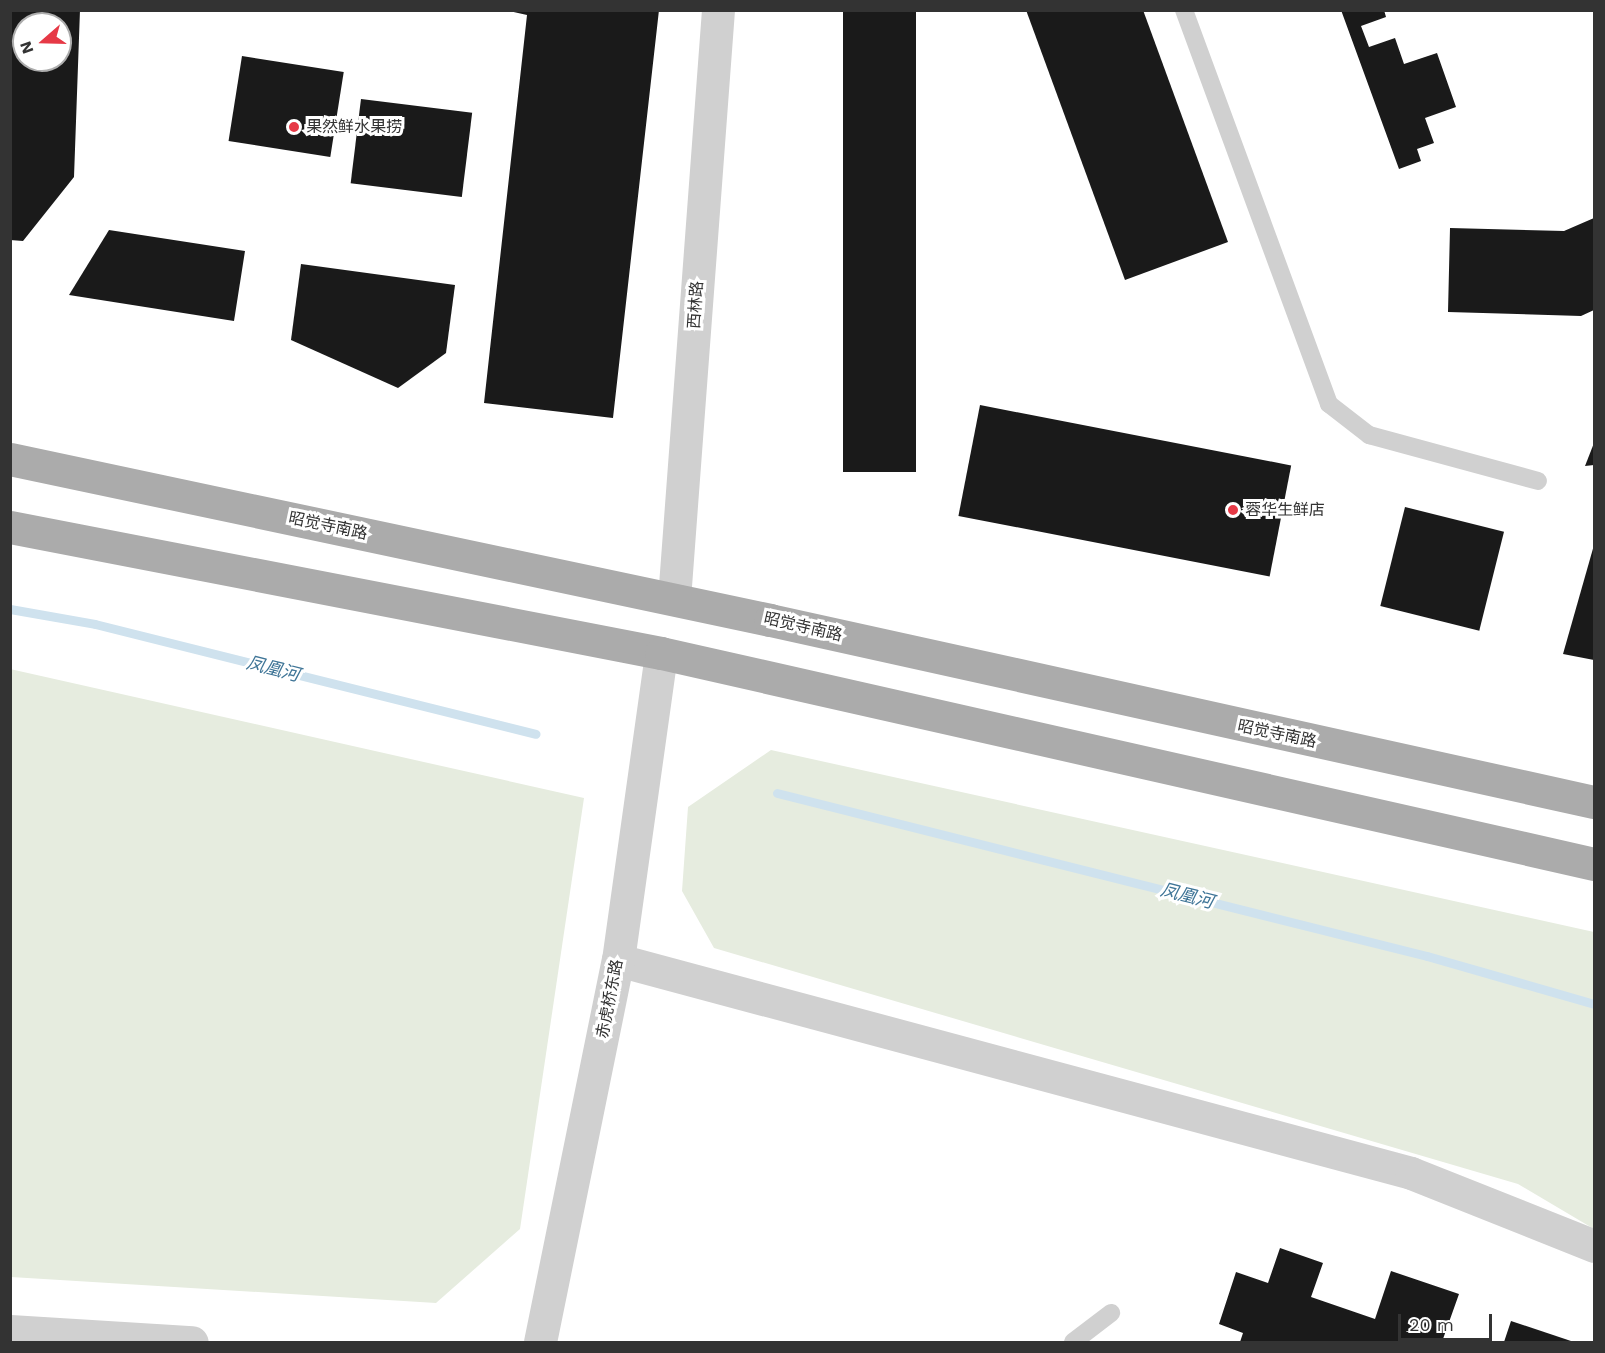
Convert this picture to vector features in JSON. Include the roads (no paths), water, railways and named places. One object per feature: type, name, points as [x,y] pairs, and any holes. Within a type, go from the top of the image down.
[{"type":"main road","name":"昭觉寺南路","points":[[10,459],[674,599],[1594,802]]},
{"type":"main road","points":[[10,527],[661,652],[1594,864]]},
{"type":"street","name":"西林路","points":[[674,599],[718,10]]},
{"type":"street","name":"赤虎桥东路","points":[[540,1342],[618,960],[661,652]]},
{"type":"street","points":[[618,960],[1411,1173],[1594,1246]]},
{"type":"street","points":[[10,1331],[178,1342]]},
{"type":"lane","points":[[1184,10],[1329,404],[1369,435],[1538,482]]},
{"type":"lane","points":[[1073,1342],[1111,1313]]},
{"type":"waterway","name":"凤凰河","points":[[10,609],[95,624],[535,734]]},
{"type":"waterway","name":"凤凰河","points":[[777,793],[1427,956],[1594,1004]]},
{"type":"place","name":"果然鲜水果捞","points":[[294,127]]},
{"type":"place","name":"蓉华生鲜店","points":[[1233,510]]}]
